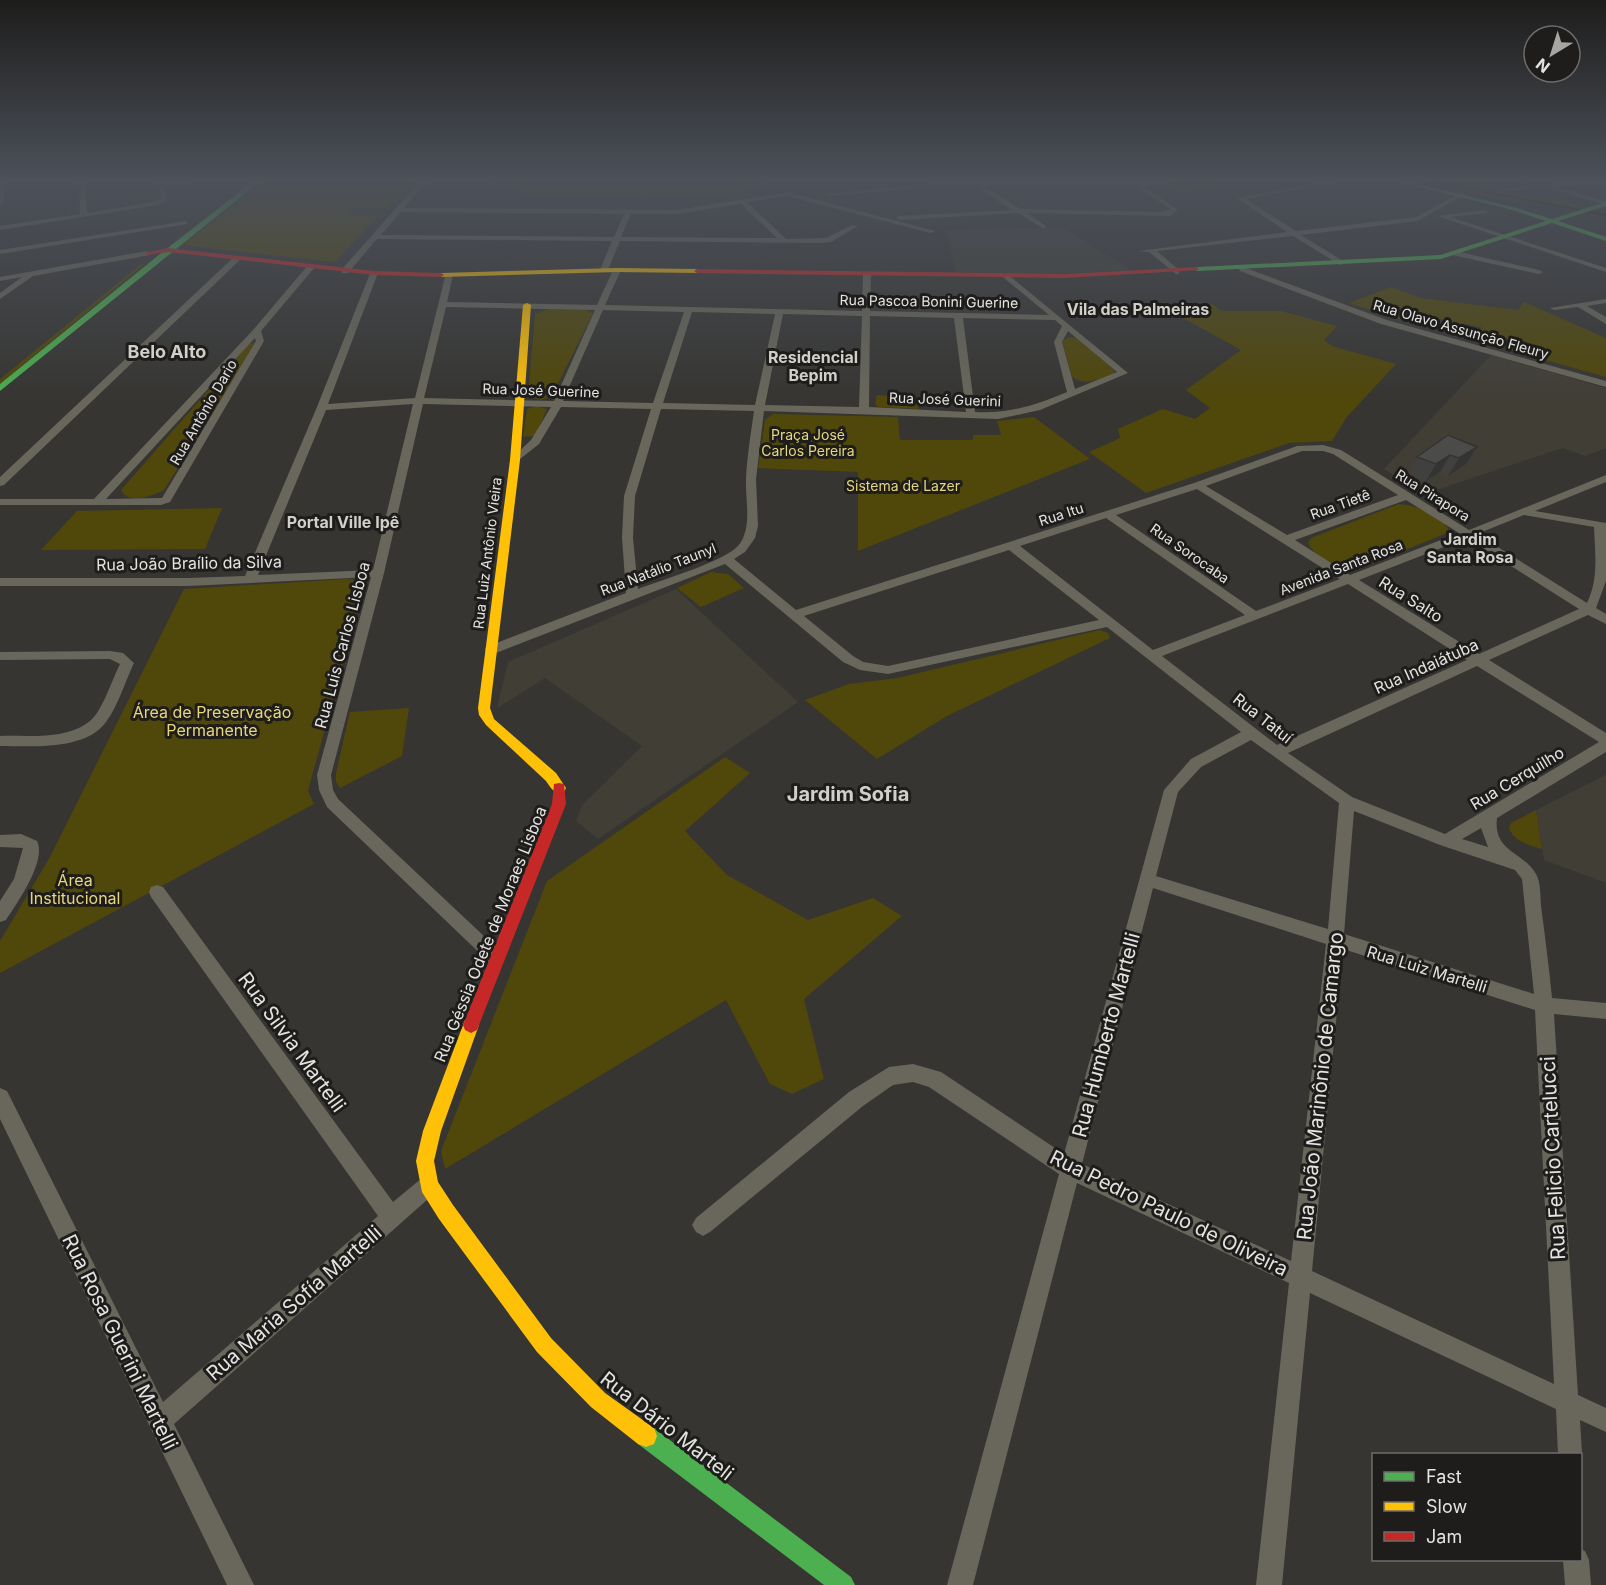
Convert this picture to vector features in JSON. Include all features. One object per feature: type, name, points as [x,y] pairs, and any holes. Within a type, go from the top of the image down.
[{"type":"street","points":[[0,373],[148,253]]},
{"type":"street","points":[[0,388],[165,253]]},
{"type":"street","points":[[0,279],[165,253],[238,258],[345,271],[449,275],[610,270],[1007,276],[1243,269],[1441,257],[1455,253],[1539,272]]},
{"type":"street","points":[[345,271],[360,253]]},
{"type":"street","points":[[515,460],[535,442],[557,405],[601,306],[614,253]]},
{"type":"street","points":[[1149,253],[1176,272]]},
{"type":"street","points":[[1325,253],[1340,263]]},
{"type":"street","points":[[1554,253],[1606,270]]},
{"type":"street","points":[[0,483],[238,258]]},
{"type":"street","points":[[0,502],[97,502],[257,332],[311,267]]},
{"type":"street","name":"Rua Olavo Assunção Fleury","points":[[1243,269],[1384,322],[1606,384]]},
{"type":"street","points":[[0,297],[34,273]]},
{"type":"street","points":[[250,579],[322,407],[374,273]]},
{"type":"street","points":[[864,410],[868,313],[867,274]]},
{"type":"street","name":"Rua Luis Carlos Lisboa","points":[[449,275],[378,573],[324,775],[326,790],[332,803],[496,958]]},
{"type":"street","points":[[1007,276],[1066,327],[1058,342],[1072,394]]},
{"type":"street","points":[[1554,308],[1606,301]]},
{"type":"street","name":"Rua Pascoa Bonini Guerine","points":[[441,304],[527,304],[1056,318]]},
{"type":"street","name":"Rua Luiz Antônio Vieira","points":[[491,650],[515,460],[527,304]]},
{"type":"street","points":[[1580,305],[1606,321]]},
{"type":"street","points":[[632,594],[626,528],[632,482],[688,308]]},
{"type":"street","name":"Rua Natálio Taunyl","points":[[491,650],[726,559],[741,550],[749,538],[752,526],[751,479],[759,409],[780,311]]},
{"type":"street","points":[[958,315],[971,415]]},
{"type":"street","name":"Rua José Guerini","points":[[759,409],[864,410],[971,415],[1016,414],[1123,374],[1066,327]]},
{"type":"street","name":"Rua Antônio Dario","points":[[97,502],[161,502],[169,498],[260,341],[257,332]]},
{"type":"street","name":"Rua José Guerine","points":[[322,407],[419,401],[759,409]]},
{"type":"street","name":"Rua Itu","points":[[794,615],[1108,515],[1301,448],[1323,448],[1337,452]]},
{"type":"street","name":"Rua Pirapora","points":[[1337,452],[1606,620]]},
{"type":"street","name":"Avenida Santa Rosa","points":[[1152,655],[1468,534],[1606,478]]},
{"type":"street","name":"Rua Salto","points":[[1198,485],[1606,740]]},
{"type":"street","name":"Rua Tietê","points":[[1285,540],[1406,496]]},
{"type":"street","points":[[1522,512],[1603,525],[1602,583],[1599,596],[1590,609]]},
{"type":"street","name":"Rua Sorocaba","points":[[1108,515],[1255,616]]},
{"type":"street","name":"Rua Tatuí","points":[[1012,546],[1276,752],[1347,801],[1382,818],[1516,863]]},
{"type":"street","points":[[726,559],[848,659],[860,666],[888,670],[1109,622]]},
{"type":"street","name":"Rua João Braílio da Silva","points":[[0,582],[250,579],[378,573]]},
{"type":"street","name":"Rua Indaiátuba","points":[[1276,752],[1590,609]]},
{"type":"street","name":"Rua Géssia Odete de Moraes Lisboa","points":[[429,1185],[425,1161],[432,1131],[496,958],[559,804],[559,789],[551,777],[485,715],[485,695],[491,650]]},
{"type":"street","points":[[0,656],[110,655],[124,659],[127,663],[127,668],[100,720],[92,728],[70,738],[57,740],[0,741]]},
{"type":"street","name":"Rua Humberto Martelli","points":[[960,1585],[1101,1045],[1171,790],[1196,763],[1252,733]]},
{"type":"street","name":"Rua Cerquilho","points":[[1446,841],[1606,745]]},
{"type":"street","name":"Rua João Marinônio de Camargo","points":[[1269,1585],[1335,941],[1347,801]]},
{"type":"street","points":[[1490,815],[1487,831],[1490,838],[1516,863]]},
{"type":"street","points":[[0,841],[26,842],[31,845],[32,850],[22,881],[0,915]]},
{"type":"street","name":"Rua Felicio Cartelucci","points":[[1516,863],[1530,878],[1544,1005],[1570,1453]]},
{"type":"street","name":"Rua Luiz Martelli","points":[[1148,880],[1335,941],[1544,1005],[1606,1011]]},
{"type":"street","name":"Rua Silvia Martelli","points":[[157,892],[392,1218]]},
{"type":"street","name":"Rua Pedro Paulo de Oliveira","points":[[703,1225],[856,1099],[889,1076],[913,1073],[933,1079],[1070,1169],[1606,1420]]},
{"type":"street","name":"Rua Rosa Guerini Martelli","points":[[0,1098],[242,1585]]},
{"type":"street","name":"Rua Maria Sofía Martelli","points":[[160,1421],[429,1185]]},
{"type":"street","name":"Rua Dário Marteli","points":[[429,1185],[446,1212],[544,1345],[598,1400],[843,1585]]},
{"type":"street","points":[[1576,1561],[1578,1585]]},
{"type":"shaded area","points":[[951,253],[1103,253],[1131,270],[1050,274],[956,272]]},
{"type":"shaded area","points":[[1491,355],[1606,388],[1606,448],[1585,456],[1563,448],[1422,495],[1384,469]]},
{"type":"shaded area","points":[[676,589],[798,702],[598,839],[576,821],[582,805],[642,746],[545,678],[497,708],[508,662]]},
{"type":"shaded area","points":[[1606,775],[1606,883],[1544,860],[1536,810]]},
{"type":"green space","points":[[253,253],[344,253],[332,262]]},
{"type":"green space","points":[[141,264],[145,264],[0,384],[0,379]]},
{"type":"green space","points":[[1391,287],[1421,298],[1518,310],[1524,302],[1606,338],[1606,377],[1510,350],[1509,339],[1480,333],[1481,327],[1438,319],[1418,325],[1349,303]]},
{"type":"green space","points":[[1212,304],[1221,311],[1281,311],[1337,326],[1324,340],[1332,346],[1396,364],[1346,418],[1332,441],[1289,443],[1146,493],[1089,452],[1120,438],[1118,429],[1163,409],[1195,419],[1210,408],[1186,390],[1241,350],[1165,308]]},
{"type":"green space","points":[[549,309],[586,310],[593,313],[552,396],[541,400],[528,396],[535,314]]},
{"type":"green space","points":[[1069,337],[1078,338],[1114,370],[1114,375],[1088,381],[1072,377],[1062,341]]},
{"type":"green space","points":[[256,343],[164,490],[141,498],[124,495],[121,490],[249,344]]},
{"type":"green space","points":[[877,395],[917,398],[918,409],[878,407],[875,404]]},
{"type":"green space","points":[[536,406],[547,409],[535,436],[524,437],[527,409]]},
{"type":"green space","name":"Sistema de Lazer","points":[[773,414],[898,417],[900,440],[973,440],[973,435],[1001,435],[997,421],[1034,417],[1090,459],[858,551],[858,472],[758,468],[765,420]]},
{"type":"green space","points":[[1399,504],[1427,511],[1440,519],[1449,530],[1447,533],[1358,569],[1344,568],[1329,563],[1308,543],[1311,538]]},
{"type":"green space","points":[[222,508],[205,549],[41,550],[77,511]]},
{"type":"green space","points":[[711,572],[728,574],[744,588],[701,607],[677,588]]},
{"type":"green space","points":[[357,580],[364,585],[308,791],[314,804],[0,973],[0,941],[50,857],[184,589]]},
{"type":"green space","points":[[1100,630],[1108,633],[1110,638],[947,716],[877,759],[805,700],[849,684],[897,678]]},
{"type":"green space","points":[[409,708],[402,756],[340,788],[336,782],[336,773],[350,712]]},
{"type":"green space","points":[[725,757],[750,773],[685,831],[727,875],[808,920],[873,898],[902,916],[804,999],[824,1079],[792,1094],[770,1084],[726,1000],[445,1169],[441,1151],[547,881]]},
{"type":"green space","points":[[1536,810],[1542,849],[1518,840],[1509,828],[1511,823]]},
{"type":"building","points":[[1448,435],[1477,447],[1459,458],[1450,455],[1436,464],[1417,457]]},
{"type":"traffic: fast","points":[[0,388],[165,253]]},
{"type":"traffic: fast","points":[[1197,269],[1441,257],[1454,253]]},
{"type":"traffic: fast","points":[[646,1436],[843,1585]]},
{"type":"traffic: slow","points":[[441,275],[617,270],[697,271]]},
{"type":"traffic: slow","points":[[527,305],[515,460],[484,708],[485,715],[490,722],[551,777],[559,788]]},
{"type":"traffic: slow","points":[[471,1025],[432,1131],[425,1161],[429,1185],[446,1212],[544,1345],[598,1400],[646,1436]]},
{"type":"traffic: jam","points":[[195,253],[374,273],[441,275]]},
{"type":"traffic: jam","points":[[697,271],[1064,276],[1197,269]]},
{"type":"traffic: jam","points":[[471,1025],[559,804],[559,788]]},
{"type":"district","name":"Vila das Palmeiras","points":[[1138,309]]},
{"type":"district","name":"Belo Alto","points":[[167,351]]},
{"type":"district","name":"Residencial Bepim","points":[[813,366]]},
{"type":"district","name":"Portal Ville Ipê","points":[[343,522]]},
{"type":"district","name":"Jardim Santa Rosa","points":[[1470,548]]},
{"type":"district","name":"Jardim Sofia","points":[[848,794]]},
{"type":"park label","name":"Praça José Carlos Pereira","points":[[808,442]]},
{"type":"park label","name":"Área de Preservação Permanente","points":[[212,721]]},
{"type":"park label","name":"Área Institucional","points":[[75,889]]}]
